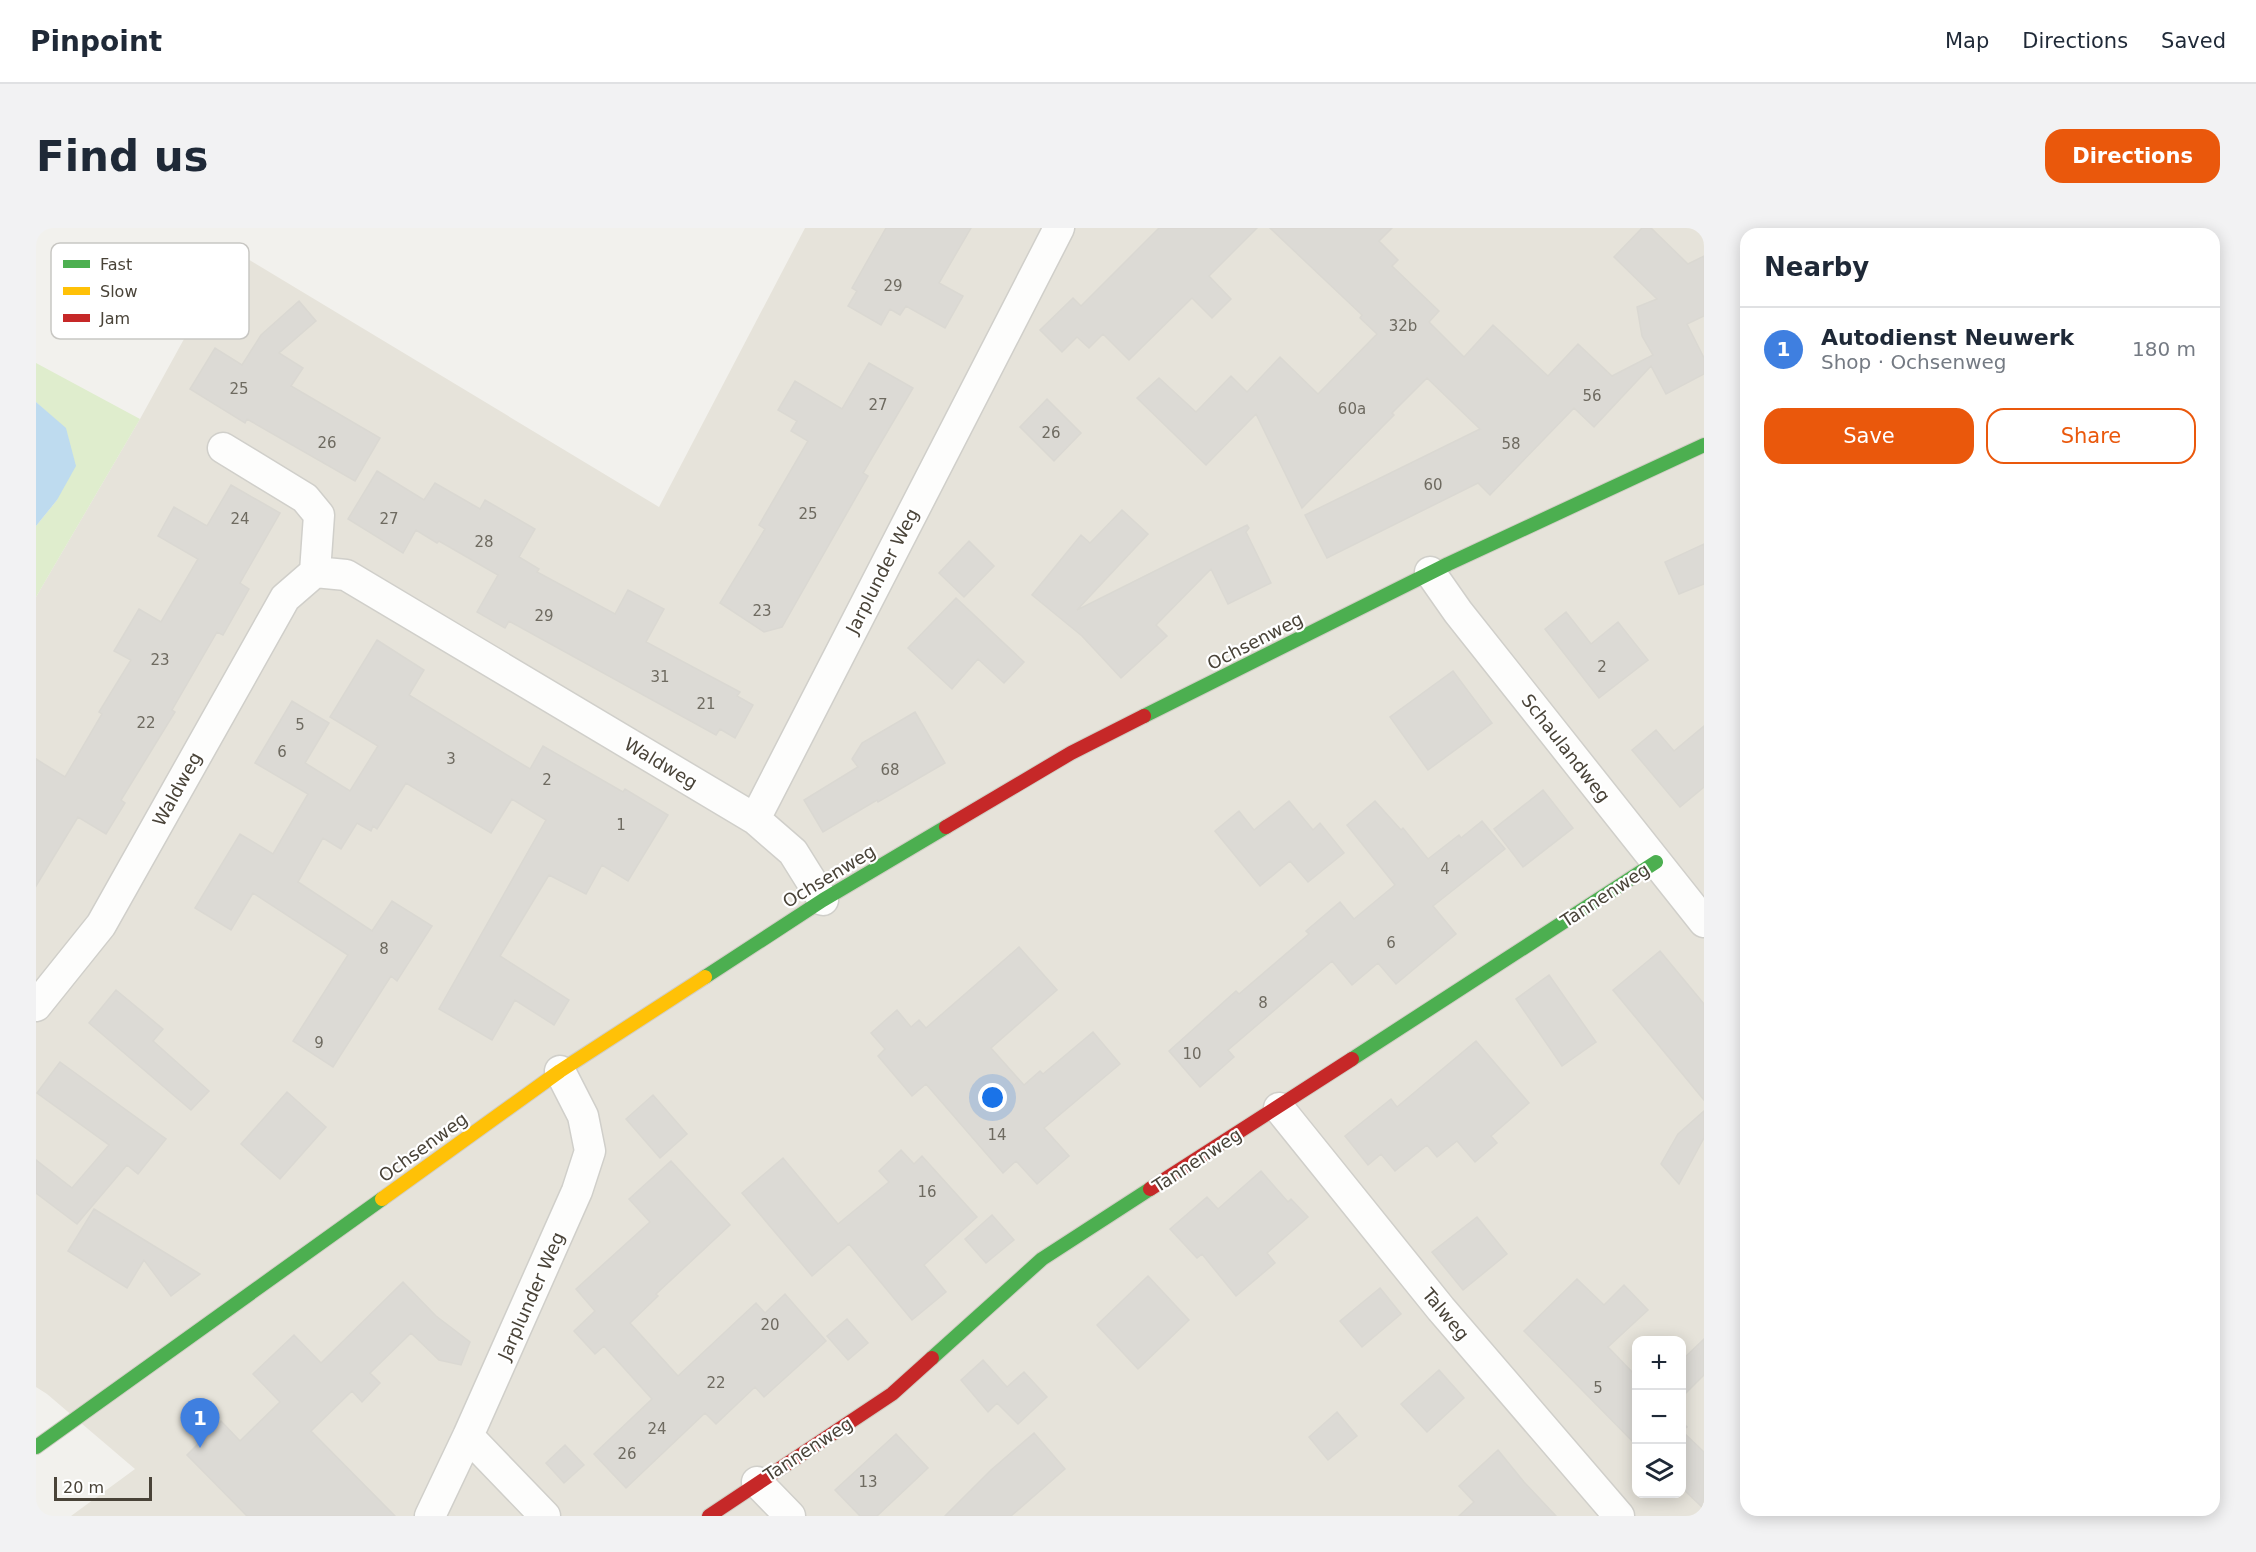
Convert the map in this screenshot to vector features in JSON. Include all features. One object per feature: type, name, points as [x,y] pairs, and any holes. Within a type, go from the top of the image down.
[{"type":"main road","name":"Ochsenweg","points":[[36,1447],[560,1071],[823,900],[1071,753],[1430,572],[1704,445]]},
{"type":"main road","name":"Tannenweg","points":[[709,1516],[892,1394],[1042,1260],[1656,862]]},
{"type":"street","name":"Jarplunder Weg","points":[[755,819],[1059,228]]},
{"type":"street","points":[[223,448],[305,498],[319,515],[315,572]]},
{"type":"street","name":"Waldweg","points":[[36,1005],[101,925],[285,598],[315,572],[346,575],[755,819]]},
{"type":"street","name":"Schaulandweg","points":[[1430,572],[1458,612],[1704,922]]},
{"type":"street","points":[[755,819],[793,852],[823,900]]},
{"type":"street","name":"Jarplunder Weg","points":[[430,1516],[578,1191],[590,1151],[583,1116],[560,1071]]},
{"type":"street","name":"Talweg","points":[[1279,1108],[1441,1309],[1619,1516]]},
{"type":"street","points":[[468,1436],[545,1516]]},
{"type":"street","name":"Tannenweg","points":[[757,1482],[790,1516]]},
{"type":"shaded area","points":[[805,228],[1704,228],[1704,1516],[71,1516],[135,1469],[36,1387],[36,597],[184,339],[249,339],[249,260],[659,507]]},
{"type":"green space","points":[[36,363],[140,419],[36,597],[36,526],[57,500],[66,429],[36,402]]},
{"type":"water","points":[[36,402],[66,428],[76,466],[57,500],[36,526]]},
{"type":"building","points":[[886,228],[971,228],[939,283],[963,296],[945,328],[906,306],[900,315],[890,309],[881,325],[848,306],[857,291],[852,288]]},
{"type":"building","points":[[1159,228],[1257,228],[1209,276],[1231,299],[1212,318],[1192,298],[1129,360],[1103,334],[1089,348],[1077,337],[1062,352],[1040,330],[1073,298],[1081,306]]},
{"type":"building","points":[[1270,228],[1392,228],[1379,241],[1398,260],[1392,266],[1439,311],[1429,322],[1464,357],[1493,325],[1548,376],[1578,344],[1612,376],[1653,355],[1642,336],[1637,307],[1657,299],[1614,257],[1642,228],[1651,228],[1688,264],[1704,256],[1704,316],[1687,324],[1704,358],[1704,374],[1666,394],[1651,366],[1594,427],[1574,408],[1490,495],[1478,483],[1327,558],[1305,515],[1480,429],[1427,378],[1392,413],[1394,415],[1302,508],[1256,414],[1206,465],[1137,398],[1159,378],[1196,412],[1231,376],[1247,392],[1280,357],[1318,394],[1377,334],[1360,318],[1362,315]]},
{"type":"building","points":[[299,301],[316,321],[279,353],[303,368],[291,386],[380,438],[355,481],[247,419],[245,423],[190,389],[215,348],[242,365],[261,335]]},
{"type":"building","points":[[869,363],[913,388],[863,473],[868,476],[782,627],[764,632],[720,603],[765,529],[759,525],[808,441],[791,431],[797,421],[778,410],[795,381],[842,409]]},
{"type":"building","points":[[1047,399],[1081,433],[1054,461],[1020,427]]},
{"type":"building","points":[[377,471],[424,500],[435,483],[480,509],[485,500],[535,529],[519,557],[539,569],[537,572],[615,614],[628,590],[664,609],[646,642],[740,692],[737,696],[753,705],[735,738],[720,729],[716,735],[509,621],[505,628],[477,612],[498,575],[439,541],[437,543],[416,530],[403,553],[348,519]]},
{"type":"building","points":[[231,485],[280,513],[240,583],[249,589],[223,635],[217,632],[172,710],[175,712],[121,800],[125,803],[106,834],[78,817],[36,886],[36,759],[65,777],[102,714],[99,712],[131,660],[114,651],[139,609],[161,622],[198,559],[158,536],[174,507],[207,526]]},
{"type":"building","points":[[1122,510],[1148,534],[1077,610],[1247,525],[1249,528],[1246,532],[1271,583],[1228,604],[1211,569],[1156,625],[1167,636],[1121,678],[1082,636],[1032,595],[1081,535],[1090,543]]},
{"type":"building","points":[[969,541],[994,566],[964,597],[939,573]]},
{"type":"building","points":[[1704,544],[1704,584],[1679,594],[1665,562]]},
{"type":"building","points":[[956,598],[1024,662],[1004,683],[978,659],[952,689],[908,648]]},
{"type":"building","points":[[1566,612],[1591,644],[1618,622],[1648,660],[1599,698],[1545,629]]},
{"type":"building","points":[[377,640],[424,670],[409,695],[530,769],[543,746],[623,792],[625,789],[668,815],[628,881],[602,865],[586,894],[549,875],[500,956],[569,1000],[554,1025],[515,1000],[492,1040],[439,1009],[546,820],[512,799],[491,833],[406,783],[377,829],[373,826],[371,831],[357,823],[341,849],[323,838],[298,882],[372,931],[392,901],[432,926],[397,981],[391,976],[333,1067],[293,1041],[348,955],[253,893],[231,930],[195,908],[240,834],[273,854],[308,794],[255,763],[292,701],[329,723],[305,763],[350,791],[378,746],[330,717]]},
{"type":"building","points":[[1453,671],[1492,723],[1428,770],[1390,717]]},
{"type":"building","points":[[915,712],[945,763],[823,832],[804,800],[858,767],[852,759],[862,743]]},
{"type":"building","points":[[1704,726],[1704,787],[1680,807],[1632,750],[1656,730],[1674,751]]},
{"type":"building","points":[[1543,790],[1573,828],[1523,867],[1494,829]]},
{"type":"building","points":[[1289,801],[1313,830],[1320,823],[1344,853],[1308,882],[1290,861],[1260,886],[1215,831],[1239,811],[1254,830]]},
{"type":"building","points":[[1375,801],[1401,830],[1403,828],[1428,859],[1459,835],[1461,838],[1482,821],[1505,849],[1433,906],[1456,934],[1396,984],[1378,963],[1352,985],[1332,961],[1228,1050],[1234,1057],[1200,1087],[1169,1051],[1236,991],[1239,994],[1309,934],[1306,931],[1340,902],[1354,919],[1395,885],[1347,825]]},
{"type":"building","points":[[1019,947],[1057,990],[991,1048],[1024,1085],[1040,1071],[1043,1074],[1093,1032],[1120,1064],[1044,1128],[1069,1156],[1037,1184],[1016,1161],[1003,1173],[926,1084],[912,1096],[878,1056],[885,1049],[871,1033],[897,1010],[911,1027],[919,1020],[926,1028]]},
{"type":"building","points":[[1660,951],[1704,1004],[1704,1100],[1613,990]]},
{"type":"building","points":[[1549,975],[1596,1042],[1562,1066],[1516,999]]},
{"type":"building","points":[[116,990],[163,1029],[153,1041],[209,1091],[191,1110],[89,1023]]},
{"type":"building","points":[[1476,1041],[1529,1103],[1491,1136],[1497,1143],[1475,1162],[1457,1141],[1437,1157],[1427,1145],[1395,1171],[1381,1154],[1368,1165],[1345,1136],[1391,1099],[1397,1107]]},
{"type":"building","points":[[60,1062],[166,1139],[138,1174],[127,1165],[77,1224],[36,1193],[36,1160],[72,1188],[109,1145],[37,1093]]},
{"type":"building","points":[[287,1092],[326,1127],[280,1179],[241,1144]]},
{"type":"building","points":[[653,1095],[687,1134],[660,1158],[626,1119]]},
{"type":"building","points":[[1704,1111],[1704,1138],[1679,1184],[1661,1164],[1678,1134]]},
{"type":"building","points":[[901,1150],[914,1164],[922,1156],[977,1217],[924,1265],[946,1292],[912,1320],[849,1244],[812,1276],[742,1193],[783,1158],[838,1224],[889,1182],[879,1171]]},
{"type":"building","points":[[671,1161],[730,1225],[656,1294],[658,1296],[630,1323],[678,1376],[756,1303],[765,1313],[785,1294],[826,1341],[764,1397],[755,1387],[716,1424],[705,1413],[626,1488],[594,1454],[652,1399],[604,1346],[595,1354],[574,1331],[595,1311],[576,1289],[650,1222],[629,1199]]},
{"type":"building","points":[[1261,1171],[1288,1202],[1291,1199],[1308,1217],[1267,1253],[1275,1263],[1236,1296],[1202,1254],[1197,1258],[1170,1229],[1207,1197],[1218,1209]]},
{"type":"building","points":[[94,1209],[200,1274],[171,1296],[144,1260],[127,1288],[68,1251]]},
{"type":"building","points":[[992,1215],[1014,1240],[986,1263],[965,1239]]},
{"type":"building","points":[[1477,1217],[1507,1254],[1463,1290],[1432,1252]]},
{"type":"building","points":[[1148,1276],[1189,1320],[1138,1369],[1097,1325]]},
{"type":"building","points":[[1577,1279],[1604,1305],[1624,1285],[1648,1310],[1608,1347],[1632,1372],[1632,1441],[1524,1331]]},
{"type":"building","points":[[403,1282],[436,1316],[470,1342],[461,1365],[439,1360],[411,1333],[370,1373],[380,1383],[362,1402],[352,1391],[311,1431],[395,1516],[247,1516],[187,1455],[221,1421],[240,1441],[280,1402],[253,1374],[294,1335],[321,1363]]},
{"type":"building","points":[[1380,1288],[1401,1314],[1362,1347],[1340,1321]]},
{"type":"building","points":[[847,1319],[868,1343],[848,1360],[827,1336]]},
{"type":"building","points":[[1704,1339],[1704,1375],[1686,1393],[1686,1390],[1686,1356]]},
{"type":"building","points":[[983,1360],[1007,1387],[1024,1372],[1047,1397],[1018,1424],[997,1403],[988,1412],[961,1380]]},
{"type":"building","points":[[1439,1370],[1464,1398],[1427,1432],[1401,1404]]},
{"type":"building","points":[[1337,1412],[1357,1436],[1328,1460],[1309,1437]]},
{"type":"building","points":[[1034,1433],[1065,1469],[1011,1516],[945,1516],[991,1470]]},
{"type":"building","points":[[896,1434],[928,1468],[877,1516],[860,1516],[835,1490]]},
{"type":"building","points":[[1686,1435],[1704,1452],[1704,1509],[1686,1492]]},
{"type":"building","points":[[565,1445],[584,1465],[564,1483],[546,1463]]},
{"type":"building","points":[[1498,1450],[1556,1516],[1459,1516],[1474,1502],[1459,1486]]},
{"type":"traffic: fast","points":[[1144,716],[1448,564],[1704,445]]},
{"type":"traffic: fast","points":[[705,977],[823,900],[946,827]]},
{"type":"traffic: fast","points":[[1352,1059],[1656,862]]},
{"type":"traffic: fast","points":[[932,1358],[1042,1259],[1150,1189]]},
{"type":"traffic: fast","points":[[36,1447],[382,1199]]},
{"type":"traffic: slow","points":[[382,1199],[560,1071],[705,977]]},
{"type":"traffic: jam","points":[[946,827],[1071,753],[1144,716]]},
{"type":"traffic: jam","points":[[1150,1189],[1352,1059]]},
{"type":"traffic: jam","points":[[709,1516],[892,1394],[932,1358]]},
{"type":"place","name":"Autodienst Neuwerk","points":[[200,1448]]}]
